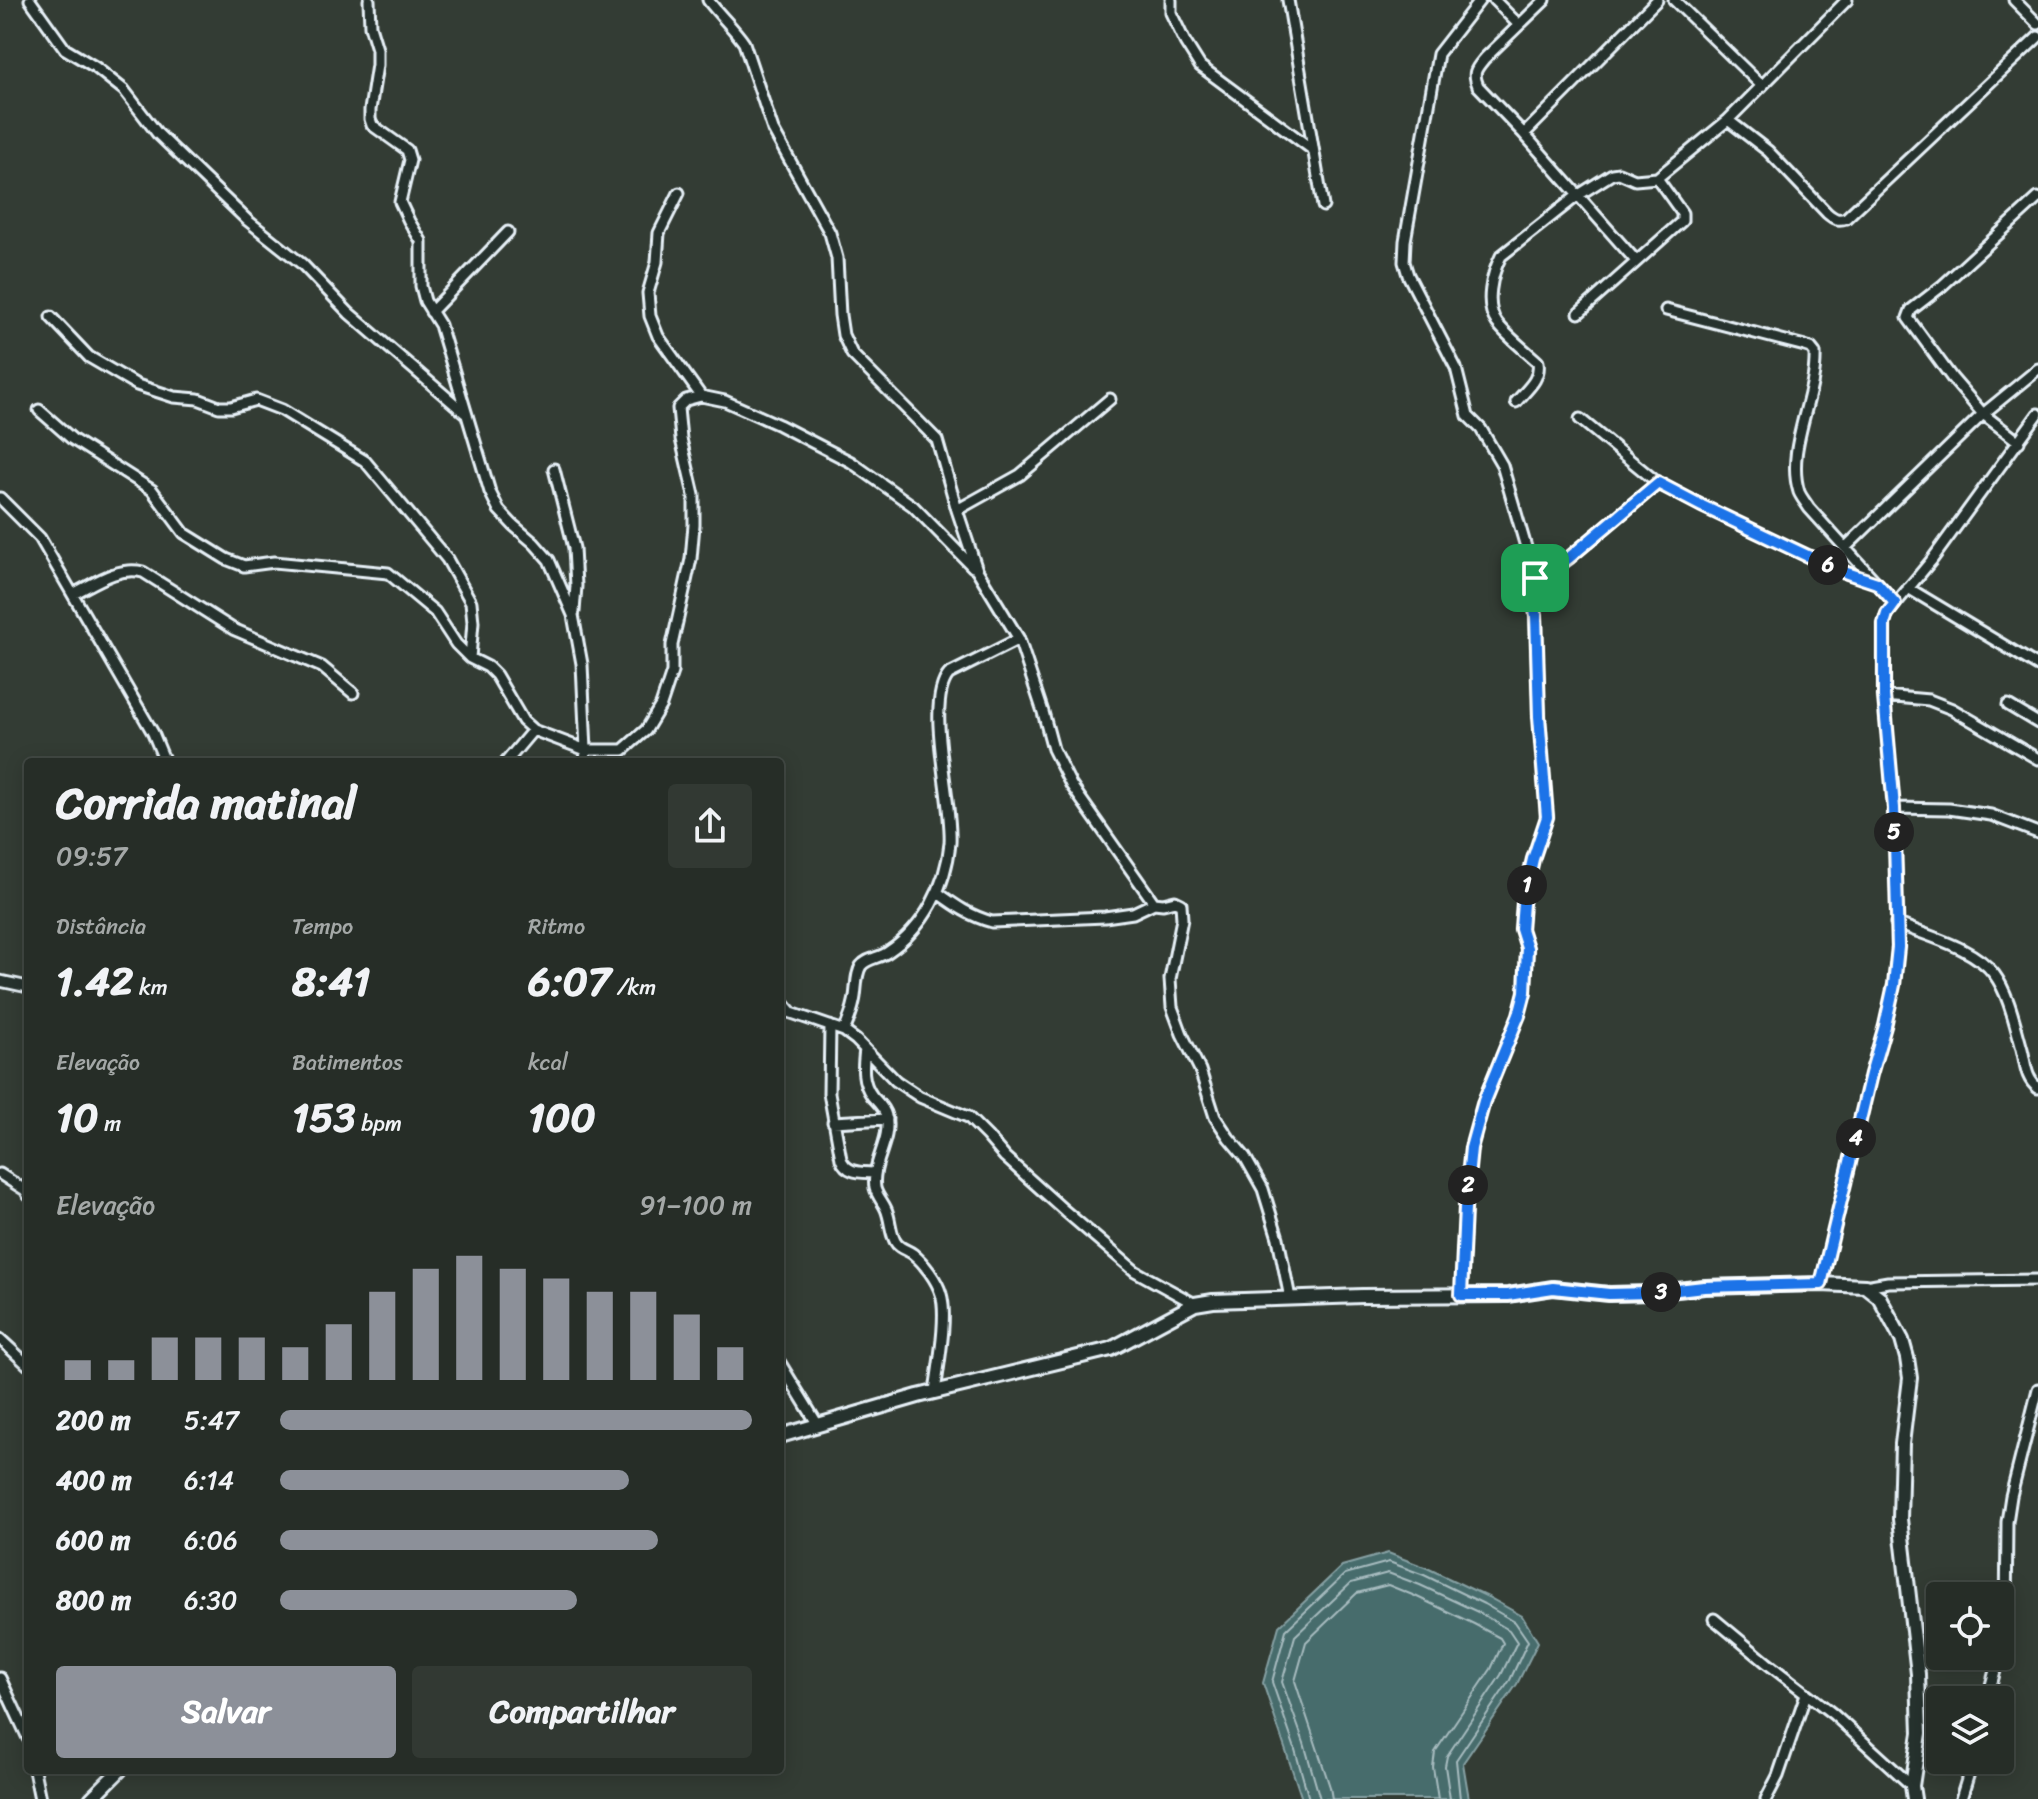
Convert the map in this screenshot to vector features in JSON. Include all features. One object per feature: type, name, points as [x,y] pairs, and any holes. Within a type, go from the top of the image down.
[{"type":"street","points":[[30,0],[65,49],[124,90],[157,133],[247,220],[302,264],[349,313],[468,415]]},
{"type":"street","points":[[369,0],[370,26],[377,49],[370,119],[372,125],[407,150],[410,160],[400,202],[421,241],[421,286],[425,301],[440,325],[490,492],[499,510],[549,560],[573,615],[582,664],[585,758]]},
{"type":"street","points":[[708,0],[744,43],[773,130],[830,233],[837,258],[843,335],[852,354],[937,440],[977,570],[1019,639],[1053,749],[1071,785],[1154,903]]},
{"type":"street","points":[[1171,0],[1171,13],[1200,66],[1313,150]]},
{"type":"street","points":[[1288,0],[1323,206]]},
{"type":"street","points":[[1480,0],[1438,54],[1405,241],[1404,262],[1456,368],[1468,416],[1481,429],[1502,465],[1535,578]]},
{"type":"street","points":[[1494,0],[1519,25]]},
{"type":"street","points":[[1545,0],[1485,58],[1474,77],[1478,86],[1636,261]]},
{"type":"street","points":[[1524,134],[1657,0]]},
{"type":"street","points":[[1674,0],[1762,86]]},
{"type":"street","points":[[1516,402],[1539,375],[1539,369],[1538,362],[1497,322],[1491,309],[1495,267],[1501,256],[1577,196],[1612,174],[1619,173],[1635,180],[1657,178],[1728,120],[1847,0]]},
{"type":"street","points":[[2014,0],[2038,24]]},
{"type":"street","points":[[1728,120],[1768,151],[1833,219],[1840,220],[1846,218],[2038,37]]},
{"type":"street","points":[[1579,313],[1682,221],[1682,213],[1657,178]]},
{"type":"street","points":[[679,193],[659,233],[657,262],[648,293],[650,316],[658,336],[701,396]]},
{"type":"street","points":[[2019,442],[1983,414],[1952,378],[1908,314],[2038,198]]},
{"type":"street","points":[[431,312],[508,232]]},
{"type":"street","points":[[1666,310],[1805,346],[1815,353],[1796,459],[1800,494],[1809,508],[1895,603]]},
{"type":"street","points":[[51,317],[89,357],[137,385],[219,407],[256,400],[282,410],[365,461],[447,559],[471,602],[470,658]]},
{"type":"street","points":[[1845,548],[1983,414],[2038,369]]},
{"type":"street","points":[[39,410],[72,439],[152,490],[184,533],[226,559],[244,566],[274,562],[388,573],[435,612],[456,644],[470,658],[496,675],[523,721],[533,730],[586,750],[623,750],[646,730],[661,705],[672,672],[672,645],[691,559],[694,525],[694,495],[681,439],[678,408],[686,400],[701,396],[725,401],[851,462],[913,506],[977,570]]},
{"type":"street","points":[[957,510],[1020,475],[1110,399]]},
{"type":"street","points":[[1821,1284],[1894,985],[1898,947],[1894,808],[1884,696],[1884,624],[1895,603],[1931,561],[2038,414]]},
{"type":"street","points":[[1580,419],[1658,483],[1812,558],[1877,583]]},
{"type":"street","points":[[554,469],[574,548],[576,586],[573,615]]},
{"type":"street","points":[[1461,1295],[1471,1148],[1484,1101],[1519,1015],[1525,992],[1527,948],[1521,929],[1523,903],[1547,817],[1539,716],[1536,615],[1531,587],[1535,578],[1570,557],[1658,483]]},
{"type":"street","points":[[0,498],[40,538],[153,733],[163,758]]},
{"type":"street","points":[[73,594],[112,574],[133,569],[143,572],[233,629],[322,667],[353,693]]},
{"type":"street","points":[[1908,588],[2038,666]]},
{"type":"street","points":[[844,1031],[855,1001],[862,966],[898,945],[914,929],[938,893],[950,842],[947,787],[938,727],[940,692],[945,679],[949,674],[1019,639]]},
{"type":"street","points":[[1884,696],[1929,700],[1952,709],[2038,759]]},
{"type":"street","points":[[2008,705],[2038,723]]},
{"type":"street","points":[[509,758],[533,730]]},
{"type":"street","points":[[623,750],[627,758]]},
{"type":"street","points":[[1894,808],[1949,809],[1991,815],[2038,833]]},
{"type":"street","points":[[938,893],[960,910],[992,922],[1105,917],[1133,913],[1154,903],[1175,901],[1181,904],[1182,919],[1170,979],[1175,1015],[1200,1070],[1215,1117],[1245,1157],[1263,1189],[1278,1238],[1290,1298]]},
{"type":"street","points":[[1896,923],[1970,954],[1996,976],[2011,1013],[2028,1075],[2038,1088]]},
{"type":"street","points":[[0,981],[24,986]]},
{"type":"street","points":[[785,1010],[844,1031],[896,1081],[920,1097],[968,1117],[1005,1157],[1135,1271],[1195,1304]]},
{"type":"street","points":[[830,1026],[828,1066],[833,1122],[844,1166],[850,1170],[875,1173]]},
{"type":"street","points":[[865,1049],[865,1084],[887,1119],[874,1186],[886,1208],[894,1240],[921,1262],[941,1294],[942,1328],[935,1392]]},
{"type":"street","points":[[833,1122],[887,1119]]},
{"type":"street","points":[[0,1174],[24,1189]]},
{"type":"street","points":[[784,1435],[935,1392],[1111,1349],[1195,1304],[1213,1301],[1508,1295],[1553,1288],[1609,1294],[1704,1287],[2038,1280]]},
{"type":"street","points":[[1865,1286],[1879,1297],[1898,1332],[1910,1378],[1902,1444],[1900,1519],[1918,1674],[1920,1733],[1913,1792]]},
{"type":"street","points":[[0,1339],[24,1361]]},
{"type":"street","points":[[784,1370],[818,1425]]},
{"type":"street","points":[[2006,1582],[2007,1522],[2011,1496],[2038,1389]]},
{"type":"street","points":[[1714,1619],[1841,1721],[1913,1792]]},
{"type":"street","points":[[0,1678],[24,1729]]},
{"type":"street","points":[[1766,1799],[1778,1776],[1806,1694]]},
{"type":"street","points":[[35,1774],[40,1799]]},
{"type":"street","points":[[91,1799],[116,1774]]},
{"type":"street","points":[[1961,1799],[1969,1774]]},
{"type":"water","points":[[1388,1553],[1427,1568],[1522,1616],[1538,1642],[1517,1684],[1463,1763],[1469,1799],[1302,1799],[1263,1683],[1279,1626],[1342,1566]]},
{"type":"route","points":[[1658,483],[1812,558],[1877,583],[1895,603],[1884,624],[1884,696],[1894,808],[1898,947],[1894,985],[1821,1284],[1704,1287],[1609,1294],[1553,1288],[1508,1295],[1461,1295],[1471,1148],[1484,1101],[1519,1015],[1525,992],[1527,948],[1521,929],[1523,903],[1547,817],[1539,716],[1536,615],[1531,587],[1535,578],[1570,557],[1658,483]]}]
